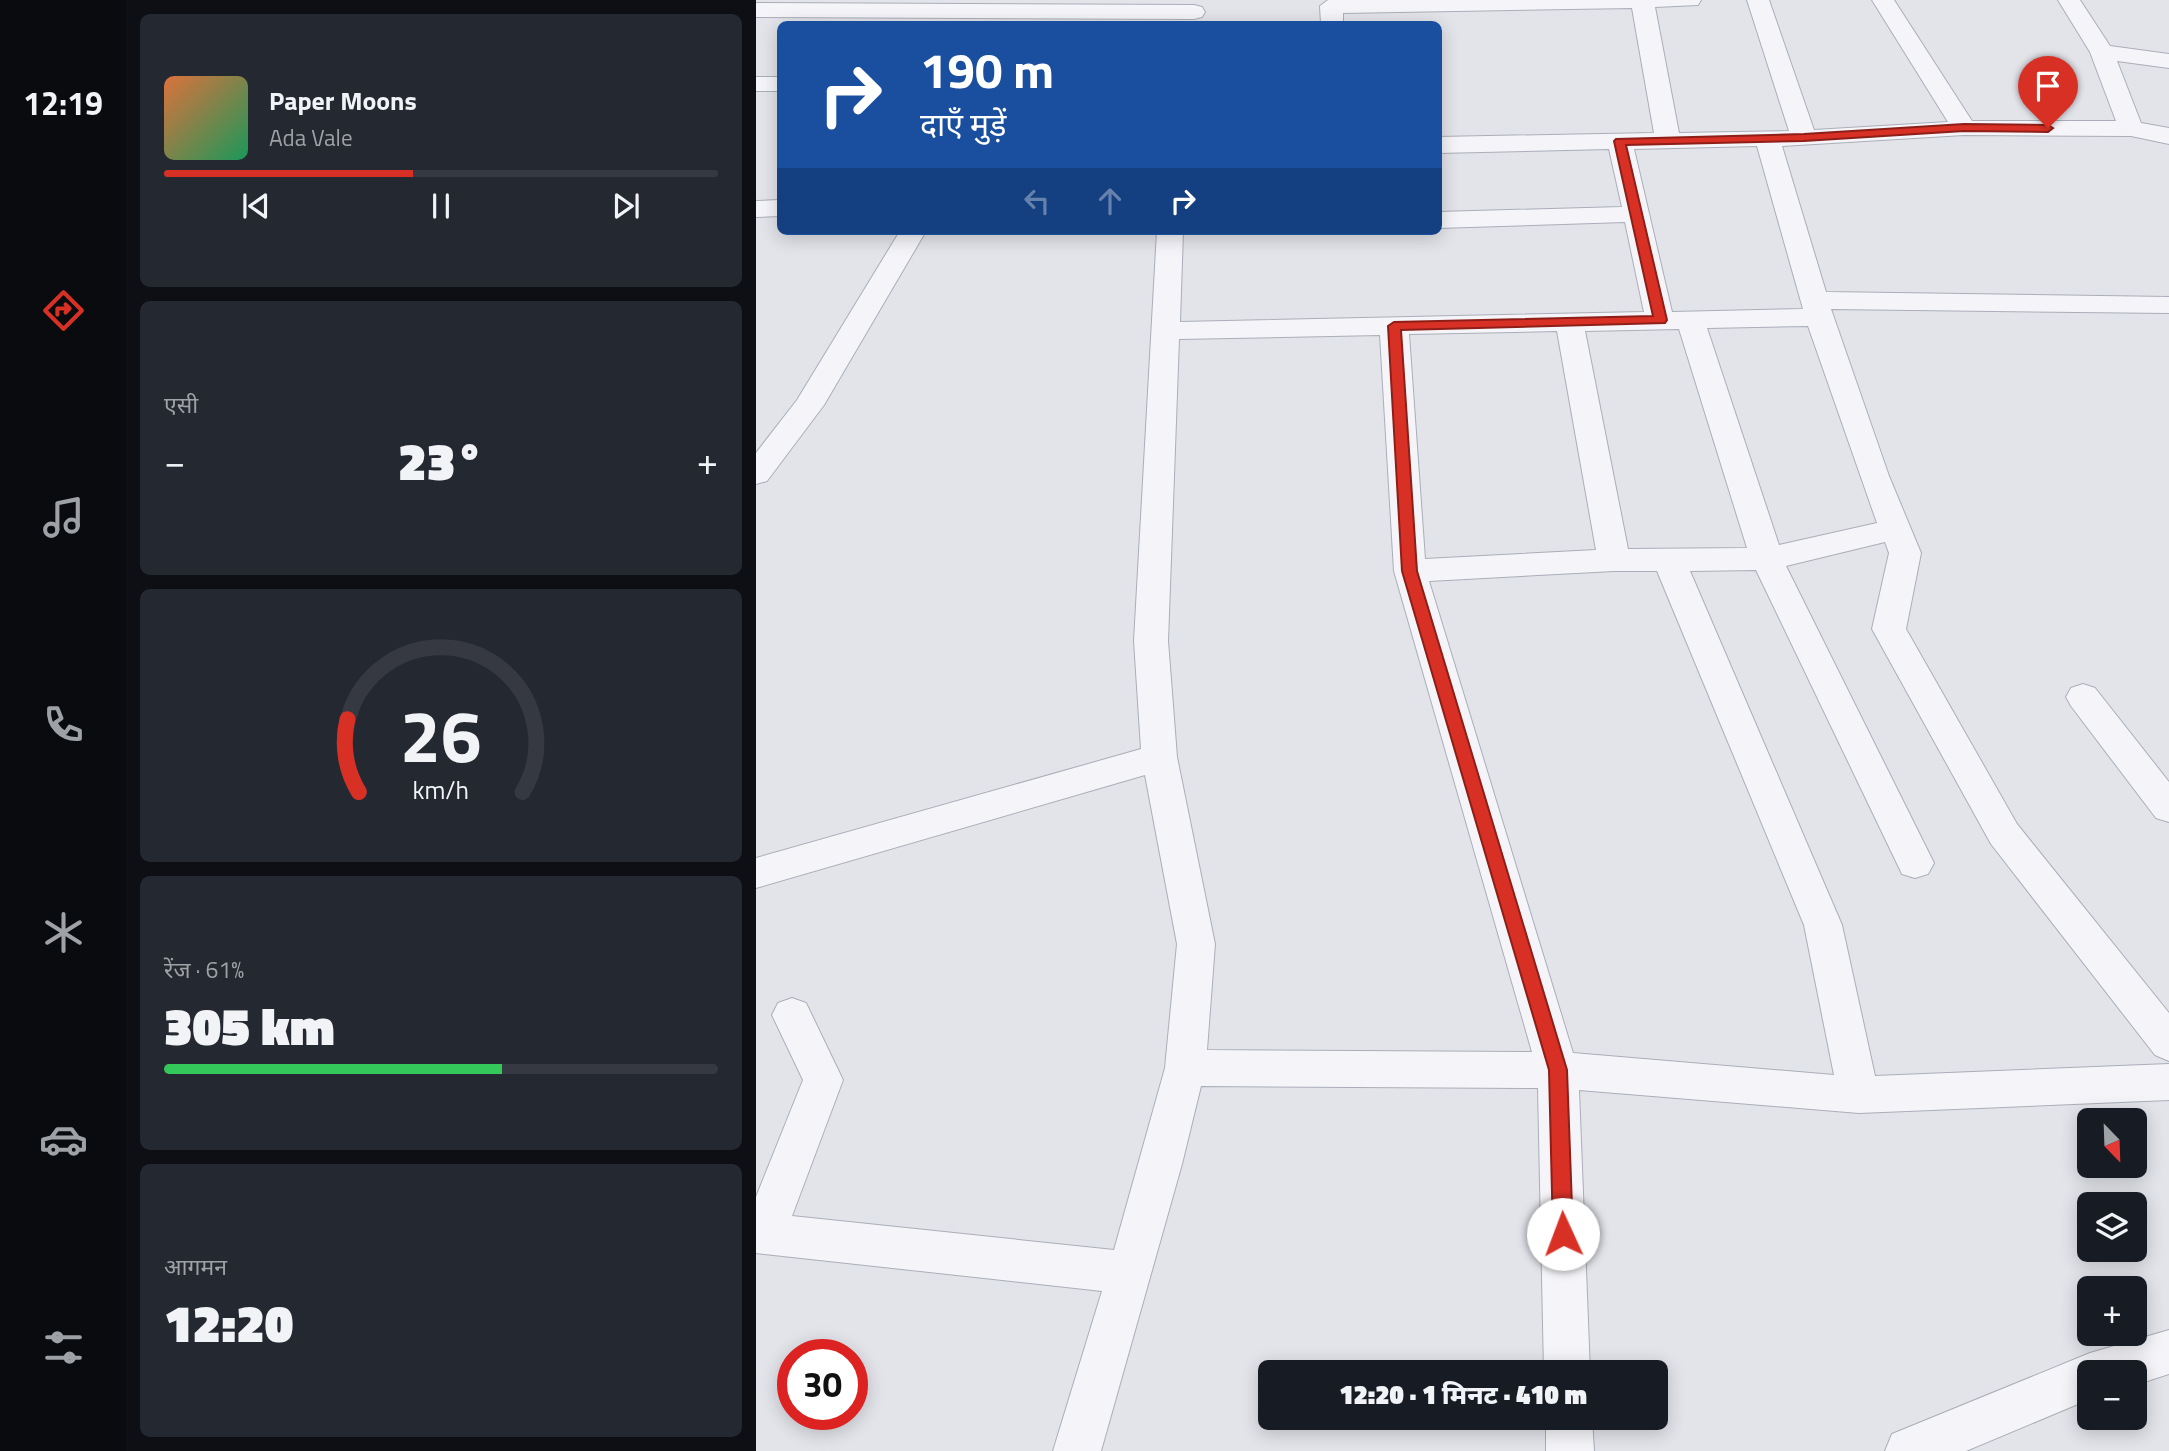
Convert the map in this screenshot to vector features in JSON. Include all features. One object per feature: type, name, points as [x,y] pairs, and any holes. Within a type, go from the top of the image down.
[{"type":"street","points":[[1332,21],[1331,6],[1690,0]]},
{"type":"street","points":[[1758,0],[1804,138]]},
{"type":"street","points":[[1883,0],[1964,128]]},
{"type":"street","points":[[2069,0],[2102,52],[2131,129]]},
{"type":"street","points":[[1642,1],[1668,140]]},
{"type":"street","points":[[756,10],[1194,12]]},
{"type":"street","points":[[2102,52],[2169,61]]},
{"type":"street","points":[[756,84],[777,84]]},
{"type":"street","points":[[1442,145],[1804,138],[1964,128],[2131,129],[2169,136]]},
{"type":"street","points":[[1767,138],[1817,308],[1905,553],[1889,629],[2004,834],[2169,1044]]},
{"type":"street","points":[[1620,141],[1636,214],[1767,559],[1915,863]]},
{"type":"street","points":[[756,209],[777,208]]},
{"type":"street","points":[[1442,220],[1636,214]]},
{"type":"street","points":[[756,474],[809,405],[911,235]]},
{"type":"street","points":[[1077,1451],[1161,1164],[1185,1068],[1196,944],[1159,757],[1152,641],[1164,331],[1160,235]]},
{"type":"street","points":[[1164,331],[1675,320],[1817,308],[2169,305]]},
{"type":"street","points":[[1569,322],[1614,560]]},
{"type":"street","points":[[1394,326],[1410,571],[1558,1070],[1567,1360]]},
{"type":"street","points":[[1410,571],[1668,558],[1767,559],[1896,529]]},
{"type":"street","points":[[1668,558],[1823,925],[1860,1095]]},
{"type":"street","points":[[2083,697],[2169,808]]},
{"type":"street","points":[[756,873],[1159,757]]},
{"type":"street","points":[[792,1015],[823,1080],[759,1233],[1128,1273]]},
{"type":"street","points":[[1185,1068],[1558,1070],[1860,1095],[2169,1082]]},
{"type":"street","points":[[2143,1360],[2169,1352]]},
{"type":"street","points":[[1909,1451],[2077,1381]]},
{"type":"street","points":[[1569,1430],[1570,1451]]},
{"type":"route","points":[[1563,1234],[1558,1070],[1410,571],[1394,326],[1660,320],[1620,141],[1804,138],[1964,128],[2048,128]]}]
